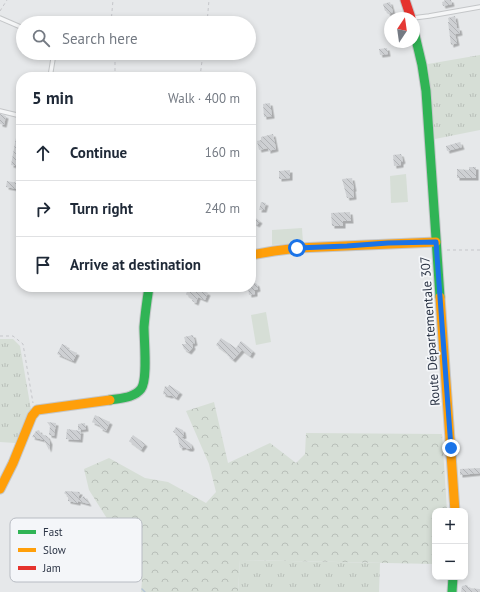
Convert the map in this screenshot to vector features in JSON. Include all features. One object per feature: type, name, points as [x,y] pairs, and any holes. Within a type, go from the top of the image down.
[{"type":"main road","points":[[405,0],[408,12]]},
{"type":"main road","name":"Route Départementale 307","points":[[418,48],[426,91],[455,508]]},
{"type":"main road","points":[[256,254],[297,248],[407,242],[437,246]]},
{"type":"main road","points":[[0,489],[32,416],[37,410],[128,397],[140,391],[144,384],[145,326],[148,292]]},
{"type":"main road","points":[[452,592],[453,580]]},
{"type":"lane","points":[[420,17],[480,7]]},
{"type":"lane","points":[[0,18],[16,25]]},
{"type":"lane","points":[[51,72],[53,60]]},
{"type":"lane","points":[[0,111],[16,115]]},
{"type":"path","points":[[0,11],[7,0]]},
{"type":"path","points":[[112,16],[113,0]]},
{"type":"path","points":[[208,0],[208,16]]},
{"type":"path","points":[[115,60],[115,72]]},
{"type":"path","points":[[201,72],[202,60]]},
{"type":"path","points":[[437,246],[480,250]]},
{"type":"path","points":[[0,336],[13,336],[23,344],[34,406],[37,410]]},
{"type":"green space","points":[[480,55],[480,130],[435,139],[428,64]]},
{"type":"green space","points":[[406,174],[408,202],[391,203],[390,176]]},
{"type":"green space","points":[[302,228],[303,243],[272,245],[272,230]]},
{"type":"green space","points":[[266,312],[271,342],[256,345],[251,315]]},
{"type":"green space","points":[[0,339],[13,339],[20,346],[31,410],[15,443],[0,442]]},
{"type":"green space","points":[[214,402],[228,463],[270,443],[296,463],[305,454],[306,433],[442,434],[447,508],[432,508],[432,564],[240,560],[238,592],[141,592],[142,518],[107,518],[89,490],[84,469],[109,458],[145,478],[168,482],[206,503],[216,492],[209,464],[186,411]]},
{"type":"green space","points":[[240,560],[380,563],[379,592],[238,592]]},
{"type":"building","points":[[444,0],[451,0],[452,4],[443,6],[442,2],[445,1]]},
{"type":"building","points":[[390,2],[393,12],[385,11],[383,4]]},
{"type":"building","points":[[455,16],[457,28],[459,28],[460,33],[455,34],[457,43],[451,45],[448,18]]},
{"type":"building","points":[[387,48],[388,54],[380,55],[379,49]]},
{"type":"building","points":[[270,103],[272,116],[264,117],[263,104]]},
{"type":"building","points":[[0,114],[6,116],[4,125],[0,124]]},
{"type":"building","points":[[273,134],[276,149],[268,151],[268,148],[259,150],[257,141],[261,140],[261,137]]},
{"type":"building","points":[[16,138],[16,166],[11,165]]},
{"type":"building","points":[[460,142],[462,147],[447,151],[446,146]]},
{"type":"building","points":[[401,154],[403,161],[401,162],[401,165],[394,166],[393,155]]},
{"type":"building","points":[[469,167],[476,167],[476,178],[457,178],[457,169],[469,170]]},
{"type":"building","points":[[290,170],[290,178],[279,179],[279,171]]},
{"type":"building","points":[[352,178],[354,197],[347,198],[342,179]]},
{"type":"building","points":[[7,181],[16,183],[16,189],[6,187]]},
{"type":"building","points":[[261,202],[266,203],[264,210],[259,210]]},
{"type":"building","points":[[350,212],[351,221],[343,221],[343,226],[332,226],[331,213]]},
{"type":"building","points":[[256,218],[260,221],[256,224]]},
{"type":"building","points":[[187,292],[208,293],[205,300],[198,297],[196,303],[186,294]]},
{"type":"building","points":[[249,292],[255,292],[255,294],[249,295]]},
{"type":"building","points":[[193,335],[195,343],[192,344],[193,347],[189,352],[184,349],[182,344],[186,344],[184,337]]},
{"type":"building","points":[[221,338],[236,348],[241,341],[253,351],[250,356],[242,350],[233,360],[216,345]]},
{"type":"building","points":[[62,344],[67,346],[66,348],[77,353],[73,361],[57,354]]},
{"type":"building","points":[[169,385],[180,392],[176,398],[171,395],[163,394],[165,386],[168,387]]},
{"type":"building","points":[[95,415],[110,422],[106,431],[100,428],[101,426],[92,422]]},
{"type":"building","points":[[47,422],[56,423],[54,436],[49,435],[50,426]]},
{"type":"building","points":[[85,423],[86,429],[78,430],[78,424]]},
{"type":"building","points":[[176,427],[183,430],[184,436],[181,437],[190,443],[192,447],[191,449],[184,447],[180,448],[177,434],[173,432]]},
{"type":"building","points":[[67,429],[81,431],[80,440],[66,439]]},
{"type":"building","points":[[39,430],[41,434],[47,436],[50,442],[49,450],[44,440],[32,437],[36,431]]},
{"type":"building","points":[[133,435],[145,444],[141,450],[129,441]]},
{"type":"building","points":[[480,468],[480,473],[460,475],[460,469]]},
{"type":"building","points":[[66,491],[80,492],[78,500],[84,496],[89,504],[78,501],[78,503],[68,501],[68,496],[64,493]]},
{"type":"building","points":[[467,585],[469,588],[480,589],[480,592],[461,592],[462,586]]},
{"type":"waterway","points":[[142,589],[145,592]]},
{"type":"traffic: fast","points":[[418,48],[426,91],[440,297]]},
{"type":"traffic: fast","points":[[110,400],[135,394],[141,389],[143,384],[145,369],[144,327],[148,292]]},
{"type":"traffic: fast","points":[[452,592],[453,580]]},
{"type":"traffic: slow","points":[[256,254],[298,248],[436,242]]},
{"type":"traffic: slow","points":[[440,297],[455,508]]},
{"type":"traffic: slow","points":[[0,489],[13,463],[32,416],[37,410],[110,400]]},
{"type":"traffic: jam","points":[[405,0],[409,12]]},
{"type":"route","points":[[297,248],[436,242],[451,448]]}]
